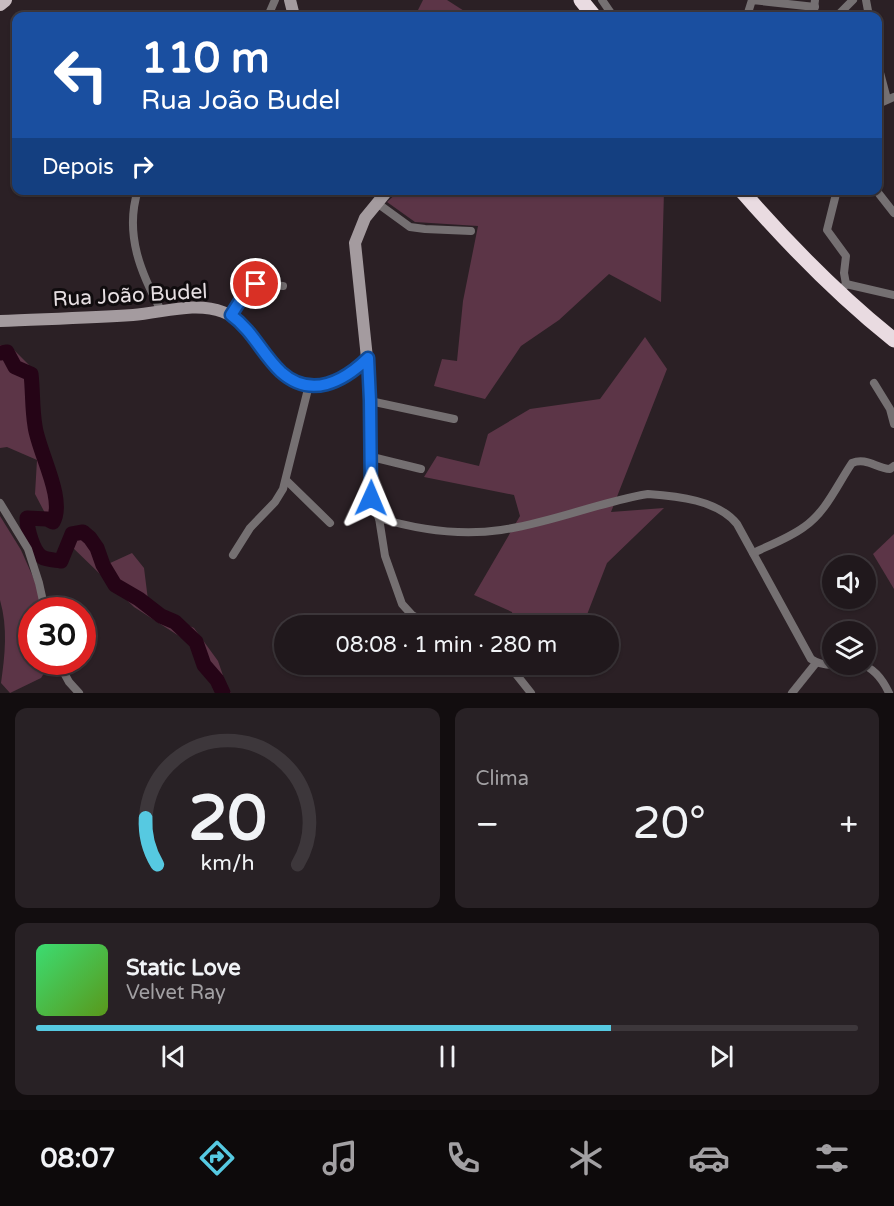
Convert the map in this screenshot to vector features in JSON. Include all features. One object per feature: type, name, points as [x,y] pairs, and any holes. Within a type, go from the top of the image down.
[{"type":"highway","points":[[581,0],[591,12]]},
{"type":"highway","points":[[746,195],[791,244],[843,288],[894,340]]},
{"type":"main road","points":[[0,4],[5,0]]},
{"type":"street","points":[[748,12],[752,0],[814,8]]},
{"type":"street","points":[[841,12],[853,0]]},
{"type":"street","points":[[882,75],[891,98]]},
{"type":"street","points":[[137,195],[133,218],[139,265],[147,286],[162,312]]},
{"type":"street","points":[[384,195],[361,224],[355,243],[368,358],[372,457],[371,504],[379,518],[385,556],[402,604],[412,615]]},
{"type":"street","points":[[836,195],[827,230],[846,256],[843,288],[894,295]]},
{"type":"street","points":[[881,195],[894,213]]},
{"type":"street","points":[[377,203],[410,226],[471,231]]},
{"type":"street","points":[[231,315],[252,286],[262,284],[283,286]]},
{"type":"street","name":"Rua João Budel","points":[[0,321],[209,308],[231,315],[249,330],[280,371],[290,378],[309,385]]},
{"type":"street","points":[[233,555],[250,528],[279,497],[286,481],[309,385],[330,383],[343,378],[368,358]]},
{"type":"street","points":[[874,383],[890,409],[894,424]]},
{"type":"street","points":[[370,401],[454,419]]},
{"type":"street","points":[[372,457],[421,469]]},
{"type":"street","points":[[753,553],[796,532],[812,520],[830,498],[852,463],[862,460],[885,469],[894,466]]},
{"type":"street","points":[[286,481],[330,523]]},
{"type":"street","points":[[379,518],[418,529],[473,532],[521,526],[648,494],[668,495],[711,506],[725,512],[737,524],[807,653],[816,663],[822,664]]},
{"type":"street","points":[[0,503],[28,549],[42,597]]},
{"type":"street","points":[[792,693],[816,663]]},
{"type":"street","points":[[876,673],[889,693]]},
{"type":"street","points":[[65,675],[79,693]]},
{"type":"street","points":[[517,675],[531,693]]},
{"type":"shaded area","points":[[423,0],[447,0],[466,12],[417,12]]},
{"type":"shaded area","points":[[395,195],[664,195],[661,302],[609,274],[559,320],[521,346],[485,399],[434,386],[442,359],[457,361],[463,301],[478,226],[415,222],[387,202]]},
{"type":"shaded area","points":[[645,337],[667,369],[611,512],[664,508],[607,563],[587,615],[512,615],[512,612],[474,595],[520,516],[514,495],[424,477],[437,456],[479,466],[488,434],[530,409],[600,399]]},
{"type":"shaded area","points":[[0,345],[13,349],[29,365],[37,435],[55,484],[58,509],[46,515],[35,494],[37,460],[7,447],[0,448]]},
{"type":"shaded area","points":[[0,516],[21,550],[42,597],[18,597],[18,675],[43,675],[10,693],[1,683],[5,642],[0,600]]},
{"type":"shaded area","points":[[87,534],[108,564],[132,553],[144,568],[149,608],[194,628],[218,661],[231,693],[228,693],[218,671],[193,645],[134,607],[68,543]]},
{"type":"shaded area","points":[[894,534],[894,589],[876,559],[876,555],[873,554]]},
{"type":"waterway","points":[[0,353],[7,352],[15,367],[31,374],[37,436],[54,488],[56,512],[53,522],[47,519],[27,518],[29,534],[36,550],[44,558],[61,561],[72,534],[83,532],[97,548],[103,565],[115,585],[139,599],[161,616],[175,622],[196,642],[204,665],[217,680],[223,693]]},
{"type":"route","points":[[256,284],[247,290],[231,315],[249,330],[271,361],[290,378],[309,385],[330,383],[351,373],[368,358],[372,457],[371,498]]}]
